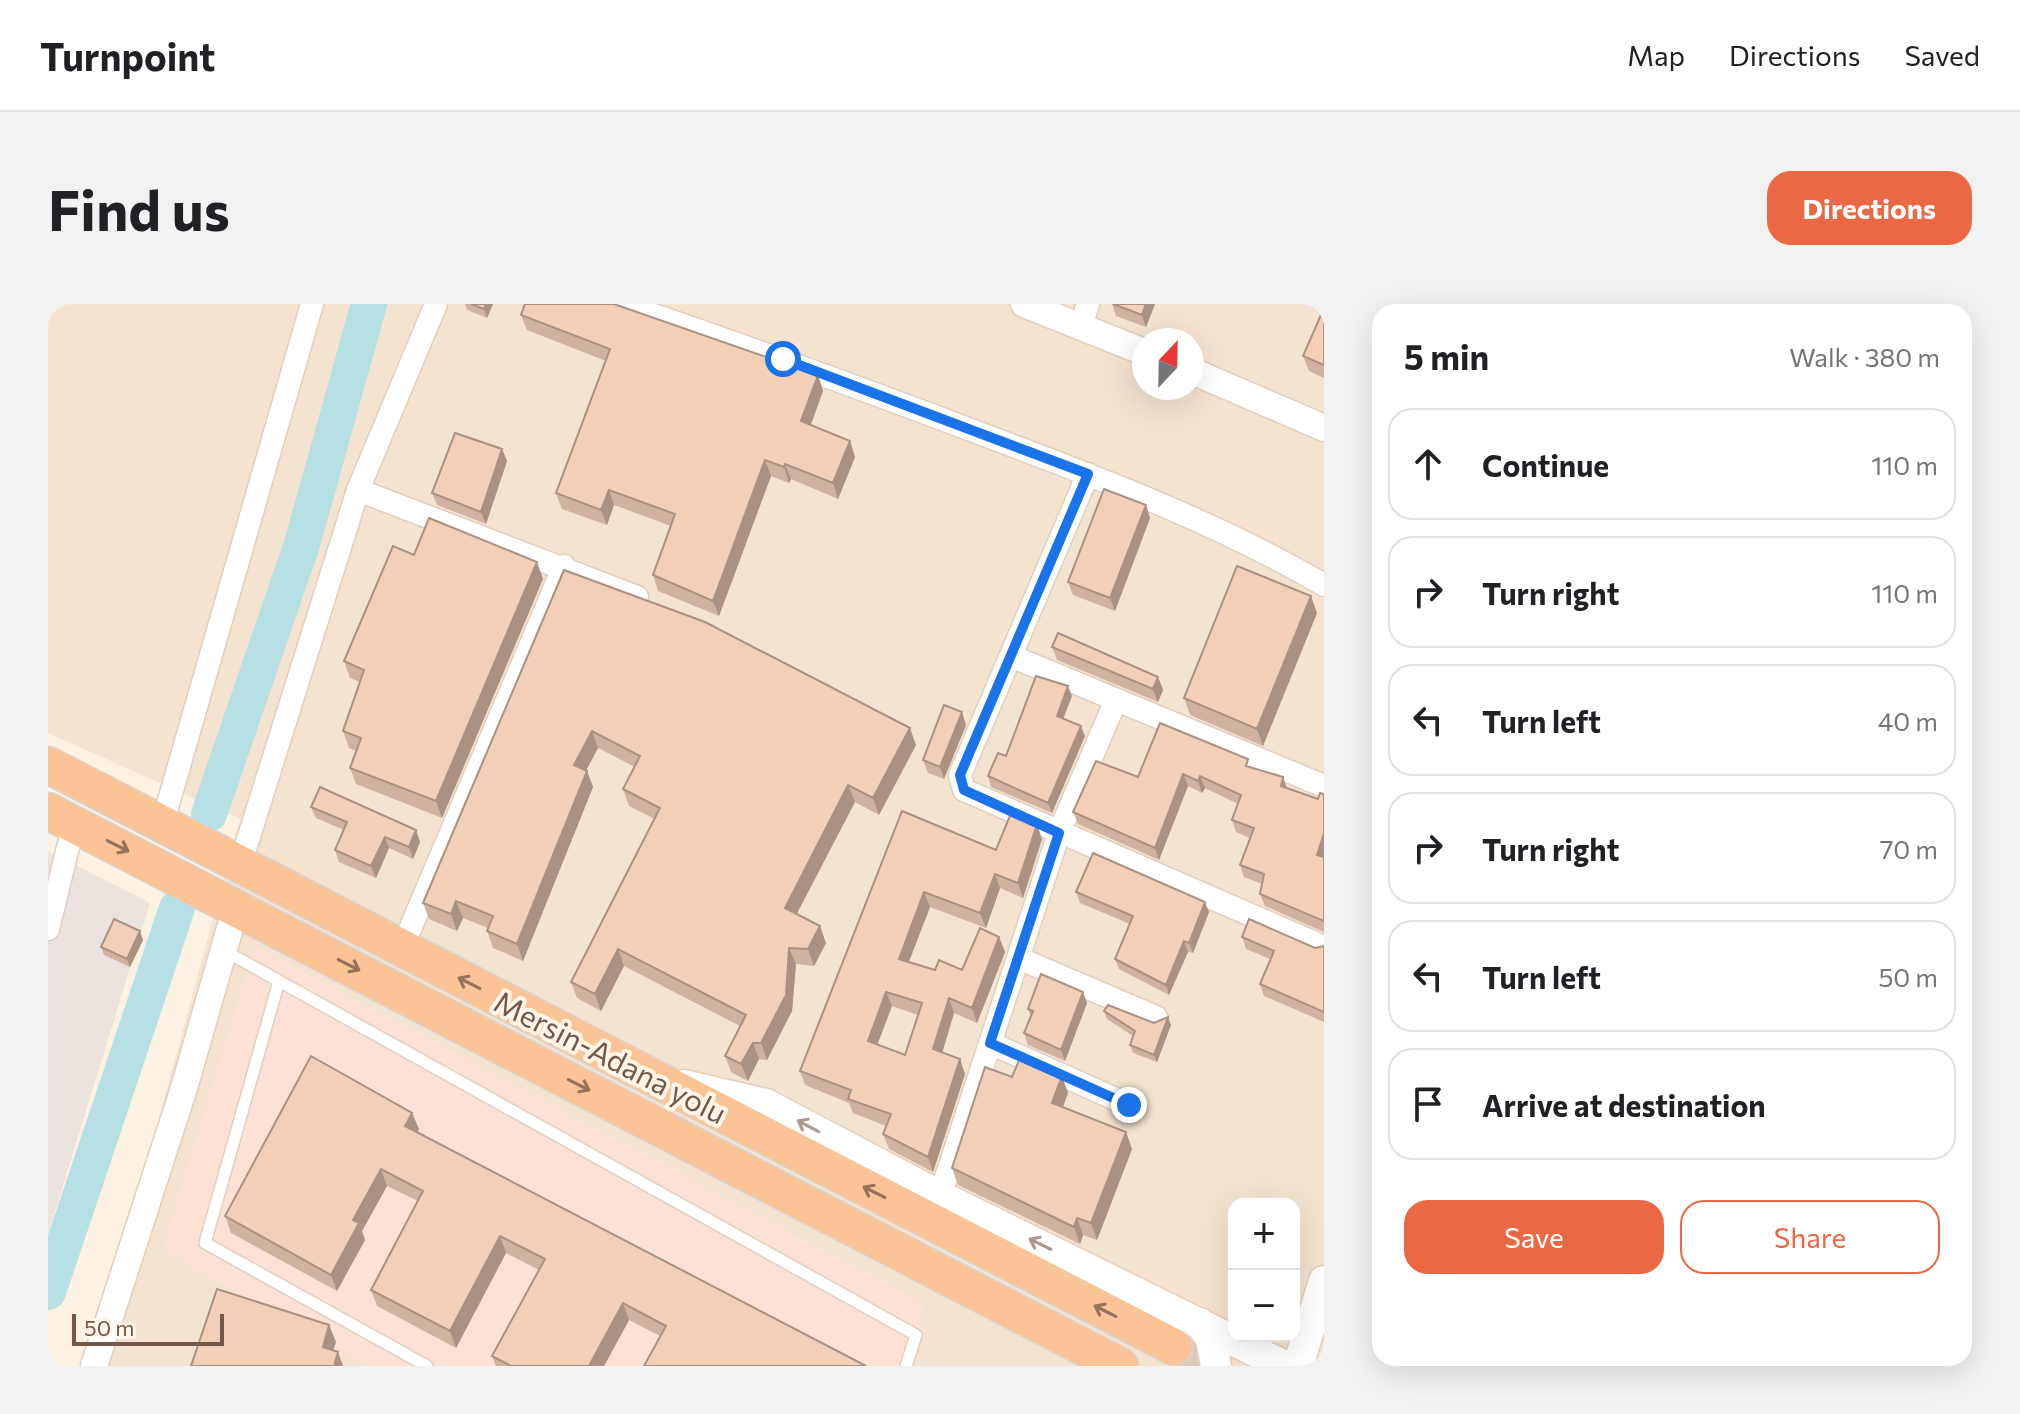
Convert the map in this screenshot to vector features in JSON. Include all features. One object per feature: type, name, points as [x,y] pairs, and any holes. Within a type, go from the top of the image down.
[{"type":"highway","name":"Mersin-Adana yolu","points":[[48,764],[1174,1347]]},
{"type":"highway","name":"Mersin-Adana yolu","points":[[59,820],[236,907],[1120,1366]]},
{"type":"main road","points":[[649,1076],[766,1104],[940,1196],[1285,1366]]},
{"type":"main road","points":[[630,1111],[771,1204],[1082,1366]]},
{"type":"main road","points":[[1298,1366],[1314,1297]]},
{"type":"main road","points":[[1200,1323],[1228,1325]]},
{"type":"main road","points":[[1200,1323],[1211,1339],[1216,1366]]},
{"type":"street","points":[[150,818],[312,304]]},
{"type":"street","points":[[240,865],[358,490],[436,304]]},
{"type":"street","points":[[622,304],[783,359],[1088,474],[1274,556],[1324,585]]},
{"type":"street","points":[[1024,304],[1085,315],[1132,344]]},
{"type":"street","points":[[1204,376],[1324,428]]},
{"type":"street","points":[[1088,474],[960,775],[964,790],[1324,947]]},
{"type":"street","points":[[358,490],[664,608]]},
{"type":"street","points":[[402,948],[564,568]]},
{"type":"street","points":[[1011,656],[1324,786]]},
{"type":"street","points":[[940,1196],[1059,833],[1116,700]]},
{"type":"street","points":[[48,929],[59,820]]},
{"type":"street","points":[[94,1366],[184,1088],[236,907]]},
{"type":"street","points":[[1018,958],[1156,1017]]},
{"type":"street","points":[[990,1043],[1129,1105]]},
{"type":"lane","points":[[224,950],[916,1335],[906,1366]]},
{"type":"lane","points":[[279,981],[205,1243],[427,1366]]},
{"type":"shaded area","points":[[48,304],[1324,304],[1324,1366],[92,1366],[240,819],[48,733]]},
{"type":"shaded area","points":[[48,851],[150,903],[48,1234]]},
{"type":"shaded area","points":[[255,946],[925,1305],[907,1366],[370,1366],[162,1250]]},
{"type":"building","points":[[525,304],[614,304],[818,375],[801,421],[850,441],[833,483],[785,464],[784,467],[765,460],[713,601],[653,575],[675,514],[609,490],[601,510],[556,493],[610,349],[521,315]]},
{"type":"building","points":[[1113,304],[1146,304],[1142,315]]},
{"type":"building","points":[[1324,308],[1324,365],[1303,356]]},
{"type":"building","points":[[455,433],[502,449],[481,512],[432,493]]},
{"type":"building","points":[[1104,489],[1146,505],[1110,598],[1068,582]]},
{"type":"building","points":[[429,518],[537,562],[436,801],[350,768],[361,738],[343,731],[364,670],[344,661],[393,546],[414,555]]},
{"type":"building","points":[[1237,566],[1311,596],[1257,729],[1184,698]]},
{"type":"building","points":[[564,570],[705,622],[910,728],[873,798],[848,785],[785,908],[820,926],[808,949],[789,948],[786,995],[761,1043],[753,1043],[741,1064],[725,1056],[746,1015],[618,949],[595,994],[571,982],[660,808],[623,789],[640,756],[592,731],[574,765],[587,771],[517,944],[487,931],[493,916],[456,901],[451,914],[423,903]]},
{"type":"building","points":[[1058,633],[1158,677],[1153,689],[1052,647]]},
{"type":"building","points":[[1036,676],[1068,686],[1057,716],[1081,726],[1048,803],[988,776],[998,753],[1006,756]]},
{"type":"building","points":[[944,705],[962,712],[940,767],[923,760]]},
{"type":"building","points":[[1160,723],[1248,759],[1246,766],[1283,777],[1281,786],[1318,799],[1320,793],[1324,794],[1324,833],[1317,855],[1324,857],[1324,921],[1260,894],[1264,874],[1240,865],[1254,828],[1232,820],[1241,795],[1200,776],[1198,781],[1183,774],[1155,848],[1073,812],[1096,761],[1138,777]]},
{"type":"building","points":[[320,787],[416,830],[409,847],[385,837],[371,866],[335,850],[347,822],[311,807]]},
{"type":"building","points":[[902,811],[996,850],[1011,813],[1037,824],[1018,883],[995,874],[980,913],[924,892],[899,959],[935,970],[939,960],[962,970],[980,928],[999,937],[972,1008],[949,998],[933,1049],[960,1059],[928,1157],[883,1134],[891,1114],[848,1099],[851,1090],[800,1071]],"holes":[[[886,992],[922,1003],[905,1055],[868,1041]]]},
{"type":"building","points":[[1093,853],[1205,902],[1189,943],[1184,941],[1166,985],[1115,959],[1133,916],[1076,892]]},
{"type":"building","points":[[114,919],[140,931],[127,959],[101,947]]},
{"type":"building","points":[[1249,919],[1315,948],[1324,946],[1324,1012],[1260,984],[1274,951],[1242,937]]},
{"type":"building","points":[[1041,974],[1083,992],[1061,1050],[1024,1033],[1033,1011],[1028,1009]]},
{"type":"building","points":[[1108,1005],[1154,1023],[1168,1017],[1154,1055],[1130,1045],[1135,1031],[1104,1011]]},
{"type":"building","points":[[311,1056],[412,1113],[405,1126],[866,1366],[644,1366],[666,1326],[623,1303],[589,1366],[511,1366],[492,1356],[545,1259],[500,1236],[450,1331],[371,1290],[423,1191],[381,1169],[353,1220],[359,1223],[331,1275],[225,1216]]},
{"type":"building","points":[[1020,1058],[1062,1076],[1052,1103],[1126,1132],[1091,1223],[1077,1218],[1074,1227],[952,1168],[985,1067],[1012,1077]]},
{"type":"building","points":[[217,1289],[329,1325],[323,1347],[338,1352],[334,1366],[191,1366]]},
{"type":"waterway","points":[[209,814],[302,544],[369,304]]},
{"type":"waterway","points":[[48,1292],[177,908]]},
{"type":"tunnel","points":[[1174,1347],[1212,1366]]},
{"type":"route","points":[[783,359],[1088,474],[960,775],[964,790],[1059,833],[990,1043],[1129,1105]]}]
